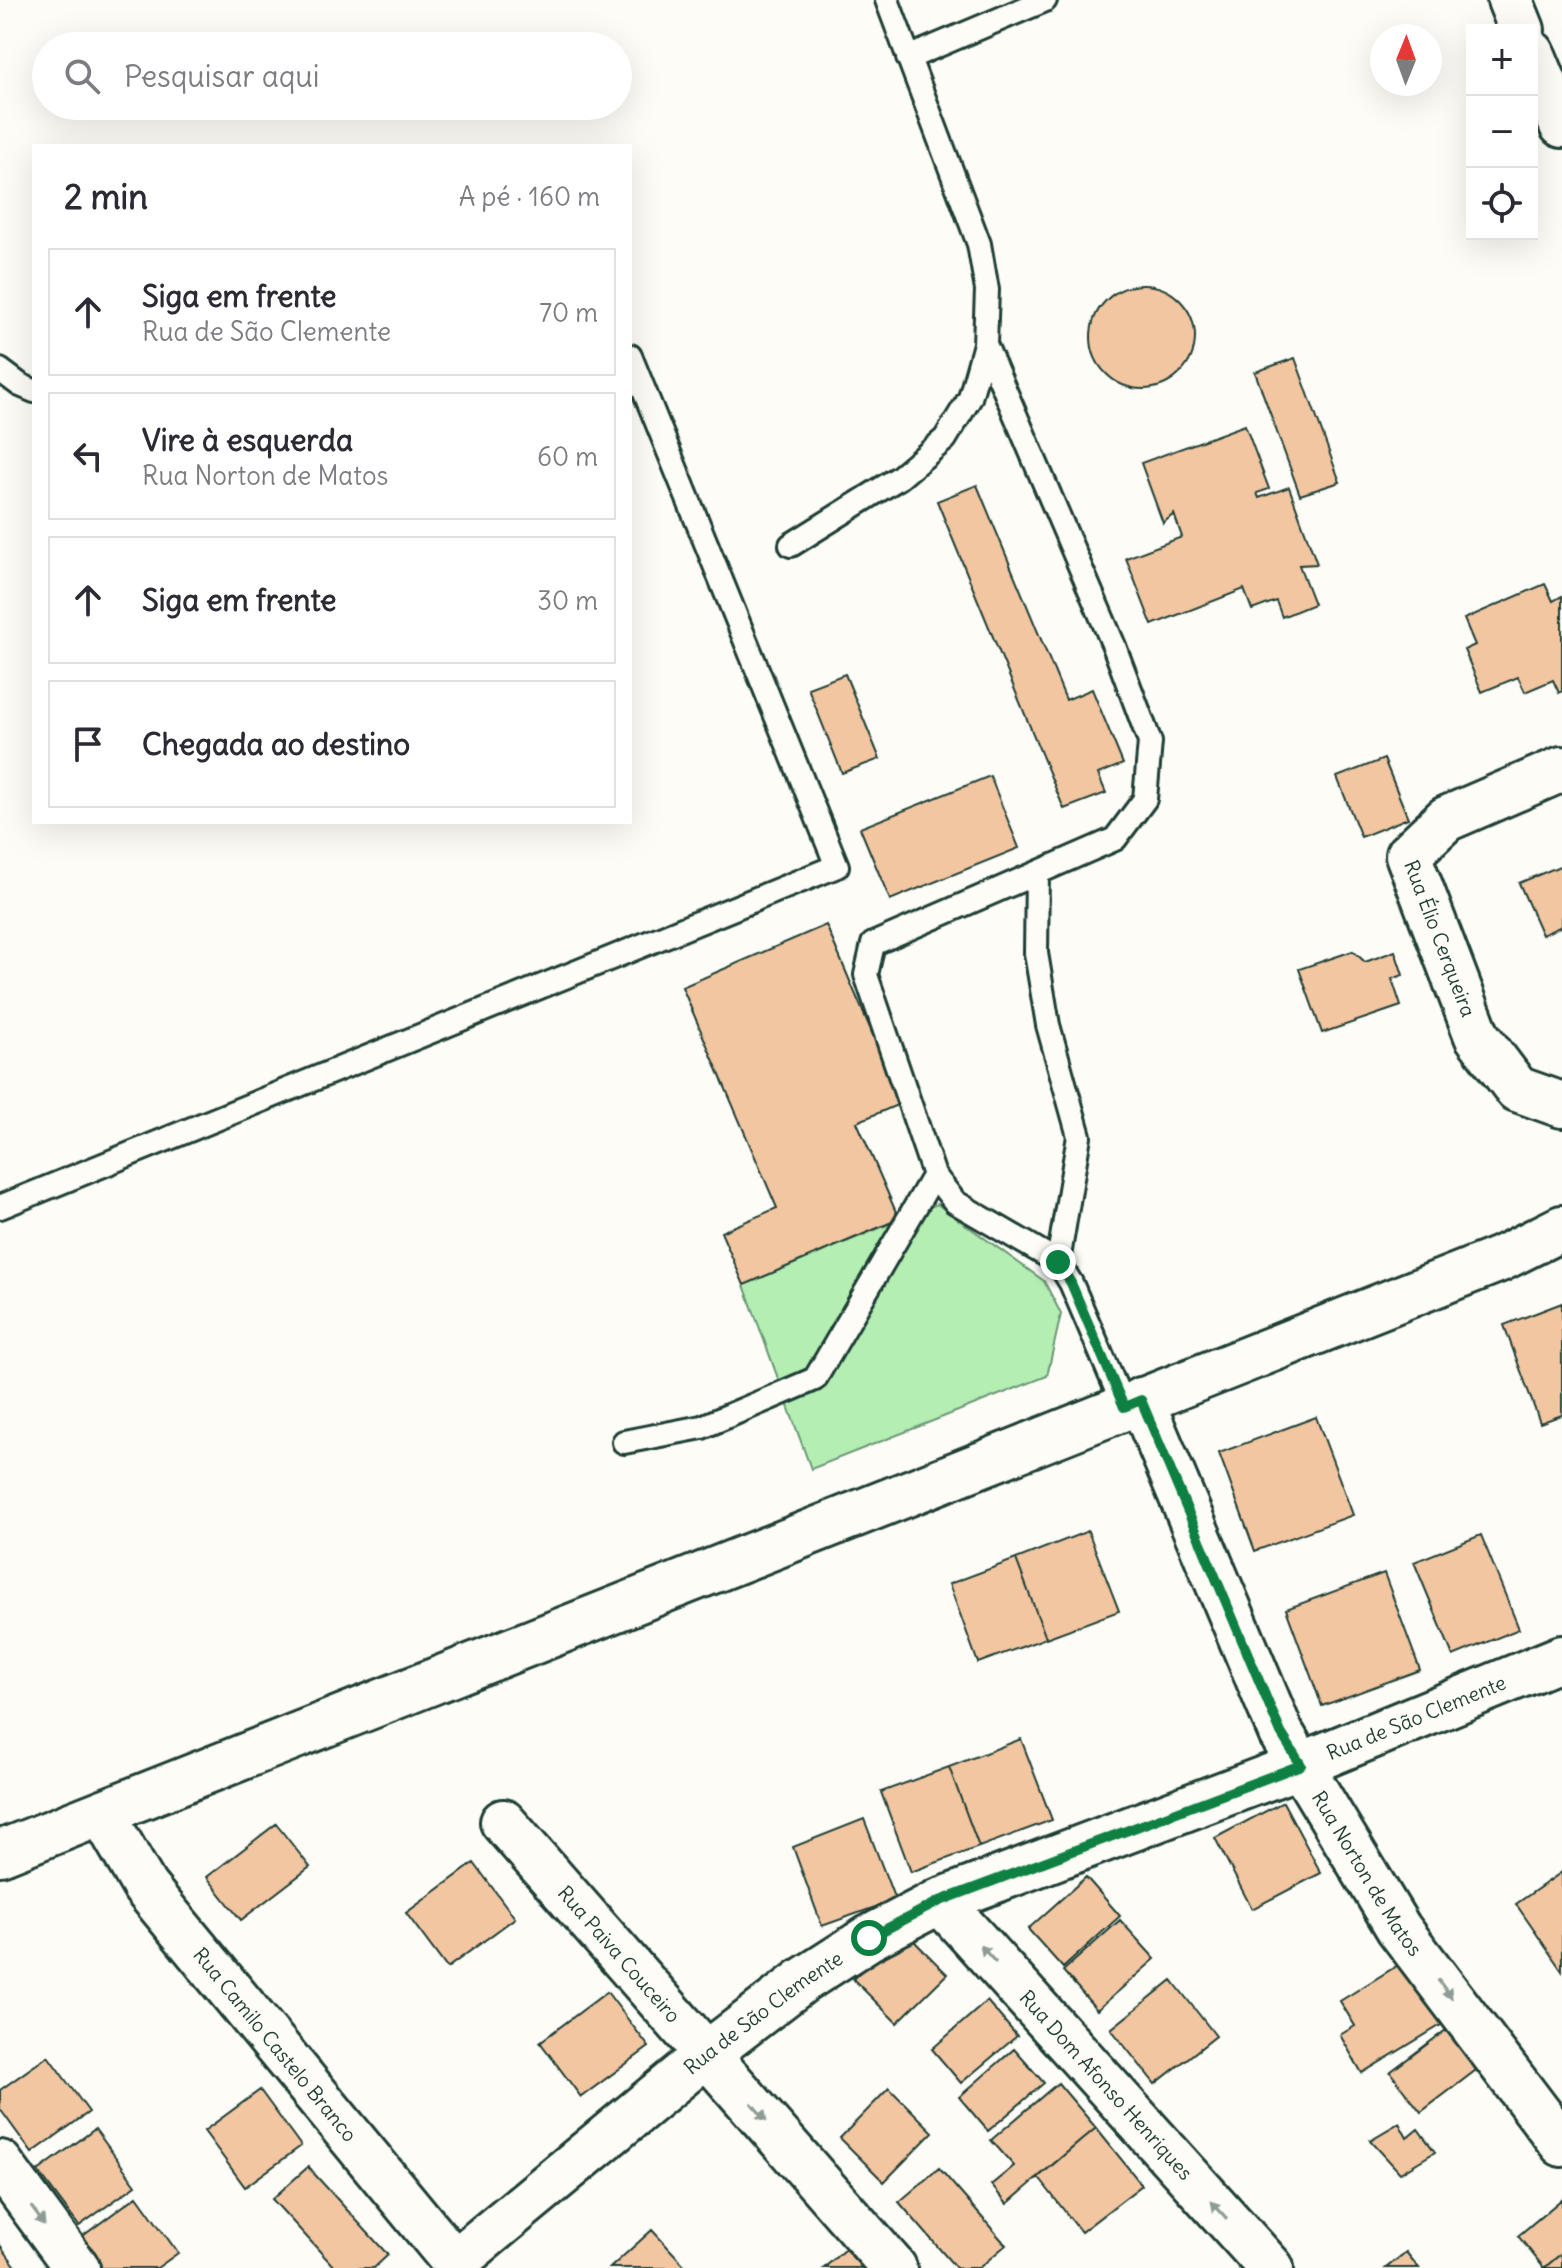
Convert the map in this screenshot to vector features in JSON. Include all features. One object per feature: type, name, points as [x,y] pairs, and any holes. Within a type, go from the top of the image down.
[{"type":"street","points":[[1510,0],[1520,24]]},
{"type":"street","points":[[1538,67],[1562,125]]},
{"type":"street","name":"Rua Élio Cerqueira","points":[[1562,769],[1446,819],[1408,855],[1477,1036],[1517,1089],[1562,1105]]},
{"type":"street","points":[[0,1853],[1500,1259],[1562,1228]]},
{"type":"street","points":[[1500,1259],[1562,1241]]},
{"type":"street","name":"Rua Norton de Matos","points":[[1133,1403],[1281,1733],[1399,1929],[1562,2144]]},
{"type":"street","name":"Rua de São Clemente","points":[[456,2265],[708,2053],[802,1981],[869,1938],[940,1901],[1301,1765],[1562,1658]]},
{"type":"street","name":"Rua Camilo Castelo Branco","points":[[102,1813],[145,1887],[456,2265]]},
{"type":"street","name":"Rua Paiva Couceiro","points":[[503,1822],[894,2268]]},
{"type":"street","name":"Rua Dom Afonso Henriques","points":[[940,1901],[1271,2268]]},
{"type":"street","points":[[0,2163],[77,2268]]},
{"type":"lane","points":[[791,545],[900,477],[945,439],[970,398],[985,344],[987,290],[979,244],[887,0]]},
{"type":"lane","points":[[908,58],[1045,0]]},
{"type":"lane","points":[[985,344],[1114,646],[1150,742],[1145,799],[1115,839],[873,944],[866,975],[934,1175],[955,1202],[1058,1262],[1133,1403]]},
{"type":"lane","points":[[0,1207],[837,866],[632,361]]},
{"type":"lane","points":[[0,370],[32,390]]},
{"type":"lane","points":[[1037,873],[1036,953],[1048,1025],[1079,1136],[1058,1262]]},
{"type":"lane","points":[[624,1442],[702,1427],[815,1379],[934,1175]]},
{"type":"green space","points":[[937,1204],[1044,1281],[1061,1314],[1047,1376],[811,1469],[744,1285]]},
{"type":"building","points":[[1143,285],[1163,289],[1180,300],[1191,317],[1195,337],[1191,357],[1180,374],[1163,385],[1143,389],[1123,385],[1106,374],[1095,357],[1091,337],[1095,317],[1106,300],[1123,289]]},
{"type":"building","points":[[1295,358],[1340,482],[1300,495],[1255,372]]},
{"type":"building","points":[[1245,425],[1269,489],[1257,493],[1259,498],[1289,487],[1317,564],[1299,565],[1314,604],[1282,617],[1276,601],[1252,610],[1244,589],[1152,625],[1126,558],[1182,537],[1174,514],[1163,523],[1141,463]]},
{"type":"building","points":[[977,485],[1066,700],[1092,689],[1123,764],[1098,774],[1106,793],[1064,809],[937,501]]},
{"type":"building","points":[[1545,584],[1553,601],[1562,596],[1562,691],[1559,693],[1553,680],[1525,692],[1518,677],[1482,692],[1464,650],[1475,645],[1464,619]]},
{"type":"building","points":[[845,674],[880,759],[842,773],[808,688]]},
{"type":"building","points":[[1384,759],[1408,818],[1361,837],[1337,777]]},
{"type":"building","points":[[990,776],[1019,848],[890,900],[860,828]]},
{"type":"building","points":[[1562,865],[1562,926],[1542,935],[1519,883]]},
{"type":"building","points":[[826,925],[902,1103],[857,1122],[899,1219],[744,1285],[721,1232],[777,1208],[682,987]]},
{"type":"building","points":[[1353,951],[1365,962],[1395,951],[1403,975],[1392,979],[1401,1006],[1322,1033],[1299,969]]},
{"type":"building","points":[[1562,1303],[1562,1415],[1540,1423],[1504,1325]]},
{"type":"building","points":[[1316,1417],[1353,1515],[1255,1551],[1219,1453]]},
{"type":"building","points":[[1088,1531],[1119,1611],[1046,1638],[1016,1559]]},
{"type":"building","points":[[1481,1535],[1519,1629],[1453,1656],[1414,1562]]},
{"type":"building","points":[[1016,1559],[1046,1638],[978,1663],[949,1584]]},
{"type":"building","points":[[1384,1573],[1420,1670],[1322,1706],[1286,1609]]},
{"type":"building","points":[[1021,1739],[1052,1820],[979,1847],[949,1767]]},
{"type":"building","points":[[949,1767],[979,1847],[911,1872],[881,1792]]},
{"type":"building","points":[[1283,1802],[1321,1873],[1252,1909],[1215,1838]]},
{"type":"building","points":[[864,1819],[895,1900],[822,1926],[793,1847]]},
{"type":"building","points":[[276,1824],[310,1867],[241,1920],[207,1877]]},
{"type":"building","points":[[474,1863],[515,1918],[447,1968],[406,1913]]},
{"type":"building","points":[[1562,1872],[1562,1971],[1516,1904]]},
{"type":"building","points":[[1086,1877],[1120,1916],[1063,1968],[1028,1929]]},
{"type":"building","points":[[1120,1920],[1155,1959],[1097,2010],[1063,1971]]},
{"type":"building","points":[[903,1930],[947,1974],[897,2023],[853,1979]]},
{"type":"building","points":[[1408,1959],[1446,2022],[1362,2073],[1340,2035],[1355,2026],[1340,2001]]},
{"type":"building","points":[[1172,1980],[1216,2036],[1155,2084],[1111,2029]]},
{"type":"building","points":[[607,1992],[649,2047],[581,2097],[540,2042]]},
{"type":"building","points":[[987,2001],[1017,2036],[961,2083],[932,2049]]},
{"type":"building","points":[[1450,2027],[1480,2067],[1421,2112],[1390,2072]]},
{"type":"building","points":[[1014,2049],[1044,2083],[988,2131],[959,2097]]},
{"type":"building","points":[[48,2056],[89,2112],[32,2153],[0,2109],[0,2090]]},
{"type":"building","points":[[1058,2083],[1096,2128],[1007,2204],[991,2185],[1014,2166],[991,2140]]},
{"type":"building","points":[[889,2088],[933,2132],[884,2182],[840,2138]]},
{"type":"building","points":[[260,2090],[301,2146],[245,2187],[204,2131]]},
{"type":"building","points":[[1399,2123],[1407,2138],[1418,2129],[1435,2152],[1400,2173],[1370,2140]]},
{"type":"building","points":[[1096,2128],[1142,2185],[1081,2232],[1038,2177]]},
{"type":"building","points":[[95,2129],[136,2185],[79,2226],[38,2171]]},
{"type":"building","points":[[308,2167],[388,2255],[374,2268],[335,2268],[272,2199]]},
{"type":"building","points":[[939,2168],[1006,2245],[979,2268],[956,2268],[899,2202]]},
{"type":"building","points":[[137,2196],[178,2253],[157,2268],[102,2268],[80,2238]]},
{"type":"building","points":[[1562,2199],[1562,2253],[1544,2268],[1518,2236]]},
{"type":"building","points":[[652,2230],[687,2268],[610,2268]]},
{"type":"building","points":[[0,2245],[17,2268],[0,2268]]},
{"type":"building","points":[[845,2249],[863,2268],[824,2268]]},
{"type":"building","points":[[1406,2252],[1419,2268],[1386,2268]]},
{"type":"building","points":[[1562,2253],[1562,2268],[1544,2268]]},
{"type":"route","points":[[869,1938],[940,1901],[1301,1765],[1281,1733],[1141,1400],[1124,1407],[1071,1283],[1058,1262]]}]
